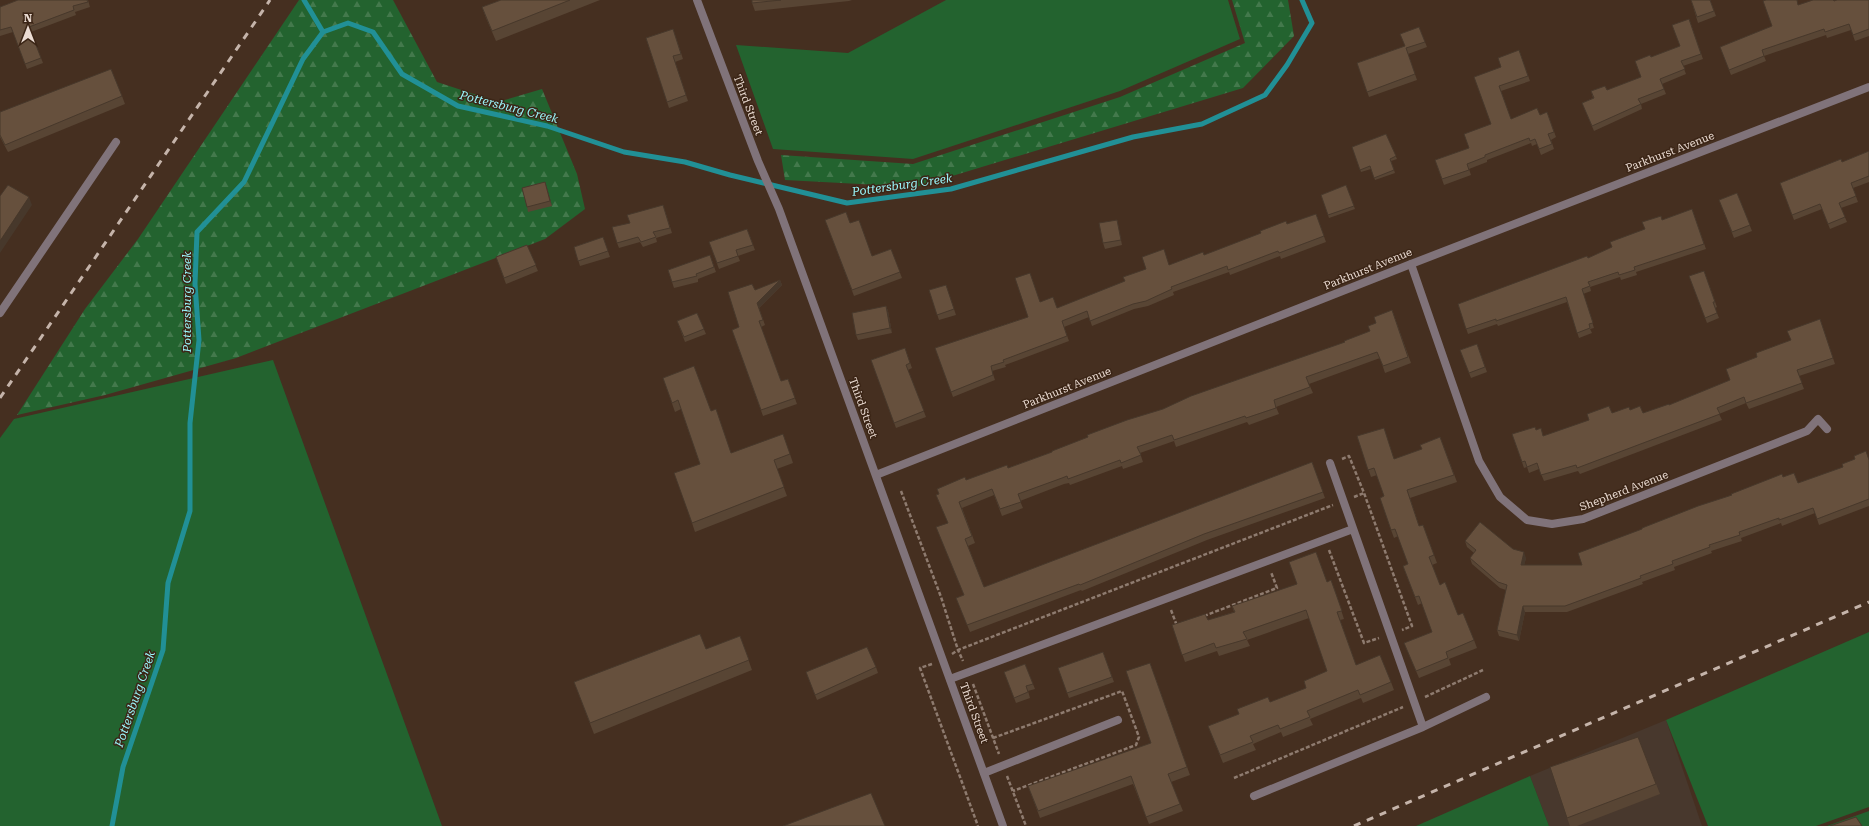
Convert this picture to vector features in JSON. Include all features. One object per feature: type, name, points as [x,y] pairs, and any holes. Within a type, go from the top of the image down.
[{"type":"street","name":"Third Street","points":[[697,0],[758,161],[779,209],[1003,826]]},
{"type":"street","name":"Parkhurst Avenue","points":[[876,475],[1411,264],[1869,87]]},
{"type":"street","points":[[0,313],[116,142]]},
{"type":"street","name":"Shepherd Avenue","points":[[1411,264],[1479,461],[1500,497],[1527,520],[1552,524],[1582,519],[1808,431],[1818,419],[1827,429]]},
{"type":"street","points":[[1330,463],[1423,727]]},
{"type":"street","points":[[950,679],[1353,529]]},
{"type":"street","points":[[1254,796],[1423,727],[1486,697]]},
{"type":"street","points":[[984,773],[1118,720]]},
{"type":"path","points":[[901,491],[941,597],[958,650],[968,672],[1026,826]]},
{"type":"path","points":[[978,826],[920,668],[943,660],[958,650],[1364,493]]},
{"type":"path","points":[[1322,553],[1329,550],[1364,644],[1379,638],[1381,645]]},
{"type":"path","points":[[1198,618],[1277,588],[1271,572],[1278,570]]},
{"type":"path","points":[[1170,608],[1177,627],[1184,624]]},
{"type":"path","points":[[1414,702],[1483,670]]},
{"type":"path","points":[[1234,778],[1404,706],[1402,700]]},
{"type":"path","points":[[1136,745],[1143,748]]},
{"type":"shaded area","points":[[1666,720],[1702,826],[1549,826],[1530,776]]},
{"type":"green space","points":[[299,0],[393,0],[437,82],[498,102],[542,89],[577,174],[585,209],[545,239],[236,358],[105,395],[17,415],[85,309],[138,239]]},
{"type":"green space","points":[[946,0],[1228,0],[1240,39],[1120,91],[913,159],[773,149],[736,45],[848,53]]},
{"type":"green space","points":[[1232,0],[1288,0],[1294,36],[1243,88],[916,187],[785,180],[781,155],[913,164],[1120,97],[1245,43]]},
{"type":"green space","points":[[273,360],[442,826],[0,826],[0,438],[14,419]]},
{"type":"green space","points":[[1869,632],[1869,807],[1816,826],[1708,826],[1666,720]]},
{"type":"green space","points":[[1530,776],[1549,826],[1416,826]]},
{"type":"green space","points":[[1869,811],[1869,826],[1827,826]]},
{"type":"building","points":[[18,0],[87,0],[88,2],[73,6],[74,10],[29,27],[41,58],[25,64],[11,27],[0,30],[0,7]]},
{"type":"building","points":[[501,0],[570,0],[492,31],[482,7]]},
{"type":"building","points":[[752,0],[781,0],[752,3]]},
{"type":"building","points":[[1691,0],[1710,0],[1714,11],[1697,17]]},
{"type":"building","points":[[1797,0],[1798,5],[1813,0],[1869,0],[1869,29],[1853,35],[1849,24],[1825,32],[1824,29],[1762,50],[1764,56],[1729,70],[1720,47],[1772,26],[1763,1]]},
{"type":"building","points":[[1689,19],[1701,54],[1681,61],[1685,69],[1660,79],[1664,89],[1638,99],[1641,104],[1592,126],[1582,103],[1594,98],[1591,91],[1605,86],[1607,90],[1641,77],[1635,61],[1650,55],[1651,57],[1680,46],[1672,25]]},
{"type":"building","points":[[1419,27],[1425,42],[1406,48],[1415,74],[1367,92],[1357,63],[1405,46],[1400,34]]},
{"type":"building","points":[[673,29],[681,54],[673,56],[686,95],[667,102],[646,38]]},
{"type":"building","points":[[1519,50],[1528,76],[1499,86],[1511,119],[1537,108],[1540,115],[1547,112],[1554,132],[1548,134],[1552,144],[1539,149],[1535,139],[1530,141],[1529,138],[1485,155],[1485,157],[1467,164],[1469,170],[1442,179],[1435,160],[1469,148],[1464,134],[1491,124],[1474,77],[1501,67],[1498,58]]},
{"type":"building","points":[[111,69],[122,96],[5,145],[0,135],[0,112]]},
{"type":"building","points":[[1386,134],[1396,156],[1390,159],[1394,170],[1374,178],[1370,166],[1360,170],[1352,147]]},
{"type":"building","points":[[1869,151],[1869,176],[1851,183],[1856,196],[1839,203],[1845,217],[1828,224],[1820,204],[1792,215],[1780,183],[1841,159],[1842,162]]},
{"type":"building","points":[[545,182],[550,201],[527,207],[522,188]]},
{"type":"building","points":[[8,185],[29,197],[0,241],[0,196]]},
{"type":"building","points":[[1346,185],[1354,206],[1328,215],[1321,195]]},
{"type":"building","points":[[1737,193],[1750,225],[1732,232],[1719,200]]},
{"type":"building","points":[[663,205],[670,228],[653,232],[656,237],[641,242],[638,237],[617,243],[612,227],[630,223],[627,215]]},
{"type":"building","points":[[1692,209],[1704,244],[1634,267],[1635,270],[1619,275],[1618,272],[1588,282],[1590,286],[1582,289],[1593,323],[1589,324],[1590,328],[1577,333],[1566,297],[1496,321],[1496,319],[1466,329],[1458,304],[1587,256],[1588,258],[1612,247],[1610,242],[1645,229],[1642,222],[1661,216],[1662,220]]},
{"type":"building","points":[[846,212],[850,223],[859,220],[872,256],[891,249],[900,272],[852,290],[825,220]]},
{"type":"building","points":[[1316,214],[1324,236],[1279,253],[1278,251],[1228,270],[1227,266],[1171,287],[1172,289],[1146,301],[1133,304],[1090,321],[1087,311],[1062,321],[1067,336],[1003,360],[1004,362],[991,366],[993,375],[951,392],[935,348],[1028,317],[1015,278],[1030,273],[1040,302],[1053,297],[1057,308],[1125,281],[1123,277],[1146,269],[1142,257],[1164,249],[1169,265],[1203,252],[1204,255],[1261,233],[1260,231],[1286,221],[1287,224]]},
{"type":"building","points":[[1117,220],[1121,240],[1103,243],[1099,223]]},
{"type":"building","points":[[747,229],[753,245],[736,250],[738,256],[717,263],[709,242]]},
{"type":"building","points":[[603,237],[608,251],[578,261],[574,247]]},
{"type":"building","points":[[527,245],[536,265],[504,278],[496,257]]},
{"type":"building","points":[[710,255],[714,267],[696,274],[697,276],[672,282],[668,270]]},
{"type":"building","points":[[1704,271],[1715,302],[1713,302],[1717,313],[1705,318],[1689,276]]},
{"type":"building","points":[[780,280],[757,303],[763,320],[759,321],[781,381],[788,379],[795,398],[761,410],[732,330],[739,327],[728,292],[752,284],[755,290]]},
{"type":"building","points":[[946,285],[954,309],[937,315],[929,290]]},
{"type":"building","points":[[886,306],[890,328],[856,335],[852,313]]},
{"type":"building","points":[[1392,310],[1408,357],[1383,366],[1377,352],[1306,377],[1310,387],[1274,400],[1276,408],[1246,418],[1245,416],[1174,440],[1172,435],[1137,447],[1141,455],[1121,463],[1120,460],[1068,479],[1067,476],[1018,494],[1021,502],[1000,509],[992,489],[959,502],[972,536],[965,539],[984,587],[1312,462],[1323,492],[1204,534],[1080,585],[1079,584],[967,625],[956,598],[964,595],[936,527],[948,523],[936,495],[939,494],[937,489],[965,477],[966,480],[1007,465],[1008,468],[1088,437],[1087,435],[1127,420],[1163,409],[1191,396],[1345,342],[1344,341],[1370,331],[1368,326],[1376,323],[1374,317]]},
{"type":"building","points":[[697,313],[704,329],[684,337],[677,321]]},
{"type":"building","points":[[1820,319],[1833,358],[1797,370],[1802,383],[1746,403],[1744,397],[1717,408],[1720,414],[1577,468],[1576,465],[1541,475],[1537,463],[1527,467],[1525,461],[1522,462],[1512,434],[1535,427],[1536,430],[1541,428],[1543,436],[1589,420],[1587,414],[1609,406],[1612,413],[1629,407],[1630,410],[1640,406],[1643,413],[1669,405],[1730,380],[1726,369],[1757,357],[1756,353],[1791,340],[1787,331]]},
{"type":"building","points":[[1477,344],[1485,367],[1469,373],[1460,350]]},
{"type":"building","points":[[905,348],[910,363],[906,365],[924,411],[894,423],[871,360]]},
{"type":"building","points":[[694,366],[711,411],[716,409],[731,453],[783,434],[790,454],[774,460],[784,487],[692,523],[674,473],[700,464],[678,400],[672,403],[663,378]]},
{"type":"building","points":[[1384,428],[1394,459],[1422,449],[1420,445],[1440,437],[1454,475],[1407,490],[1419,526],[1423,525],[1434,555],[1429,557],[1440,585],[1445,582],[1458,615],[1463,613],[1474,640],[1446,652],[1448,658],[1416,671],[1404,643],[1432,632],[1419,596],[1415,597],[1403,566],[1408,564],[1395,529],[1391,530],[1380,498],[1384,496],[1374,468],[1368,470],[1357,436]]},
{"type":"building","points":[[1866,451],[1869,460],[1869,499],[1817,519],[1813,508],[1739,532],[1740,535],[1709,545],[1710,547],[1672,561],[1673,564],[1640,576],[1641,578],[1565,606],[1523,606],[1517,635],[1497,630],[1507,585],[1498,582],[1470,558],[1476,550],[1465,541],[1480,522],[1513,549],[1524,552],[1521,565],[1582,565],[1578,553],[1698,506],[1732,495],[1731,494],[1782,474],[1783,477],[1794,473],[1798,483],[1843,467],[1842,464],[1855,459],[1854,456]]},
{"type":"building","points":[[1316,552],[1327,582],[1331,580],[1342,611],[1337,612],[1356,665],[1380,655],[1391,682],[1360,695],[1358,690],[1307,711],[1310,717],[1280,729],[1278,725],[1250,736],[1253,742],[1220,755],[1208,726],[1239,714],[1237,709],[1268,697],[1270,702],[1306,688],[1304,681],[1327,671],[1306,610],[1243,632],[1247,639],[1216,648],[1214,643],[1182,655],[1172,625],[1205,614],[1208,620],[1235,612],[1232,606],[1297,584],[1289,562]]},
{"type":"building","points":[[700,634],[706,649],[740,636],[749,660],[590,723],[574,682]]},
{"type":"building","points":[[867,647],[876,667],[815,695],[806,672]]},
{"type":"building","points":[[1103,652],[1112,677],[1067,693],[1058,668]]},
{"type":"building","points":[[1150,663],[1187,767],[1168,774],[1180,804],[1146,817],[1131,776],[1038,811],[1028,786],[1151,743],[1126,671]]},
{"type":"building","points":[[1025,664],[1033,684],[1026,686],[1028,692],[1014,698],[1004,672]]},
{"type":"building","points":[[1638,737],[1656,784],[1567,818],[1550,767]]},
{"type":"building","points":[[871,793],[885,826],[783,826]]},
{"type":"building","points":[[1856,817],[1862,826],[1830,826]]},
{"type":"waterway","points":[[304,0],[323,32]]},
{"type":"waterway","name":"Pottersburg Creek","points":[[112,826],[123,767],[163,650],[168,583],[190,511],[190,423],[199,340],[195,284],[197,232],[244,182],[303,59],[323,32],[348,23],[373,32],[402,74],[458,106],[547,126],[624,152],[685,162],[730,175],[847,203],[951,189],[1133,137],[1202,124],[1265,95],[1287,65],[1312,23],[1302,0]]},
{"type":"railway","points":[[0,398],[270,0]]},
{"type":"railway","points":[[1354,826],[1869,602]]}]
